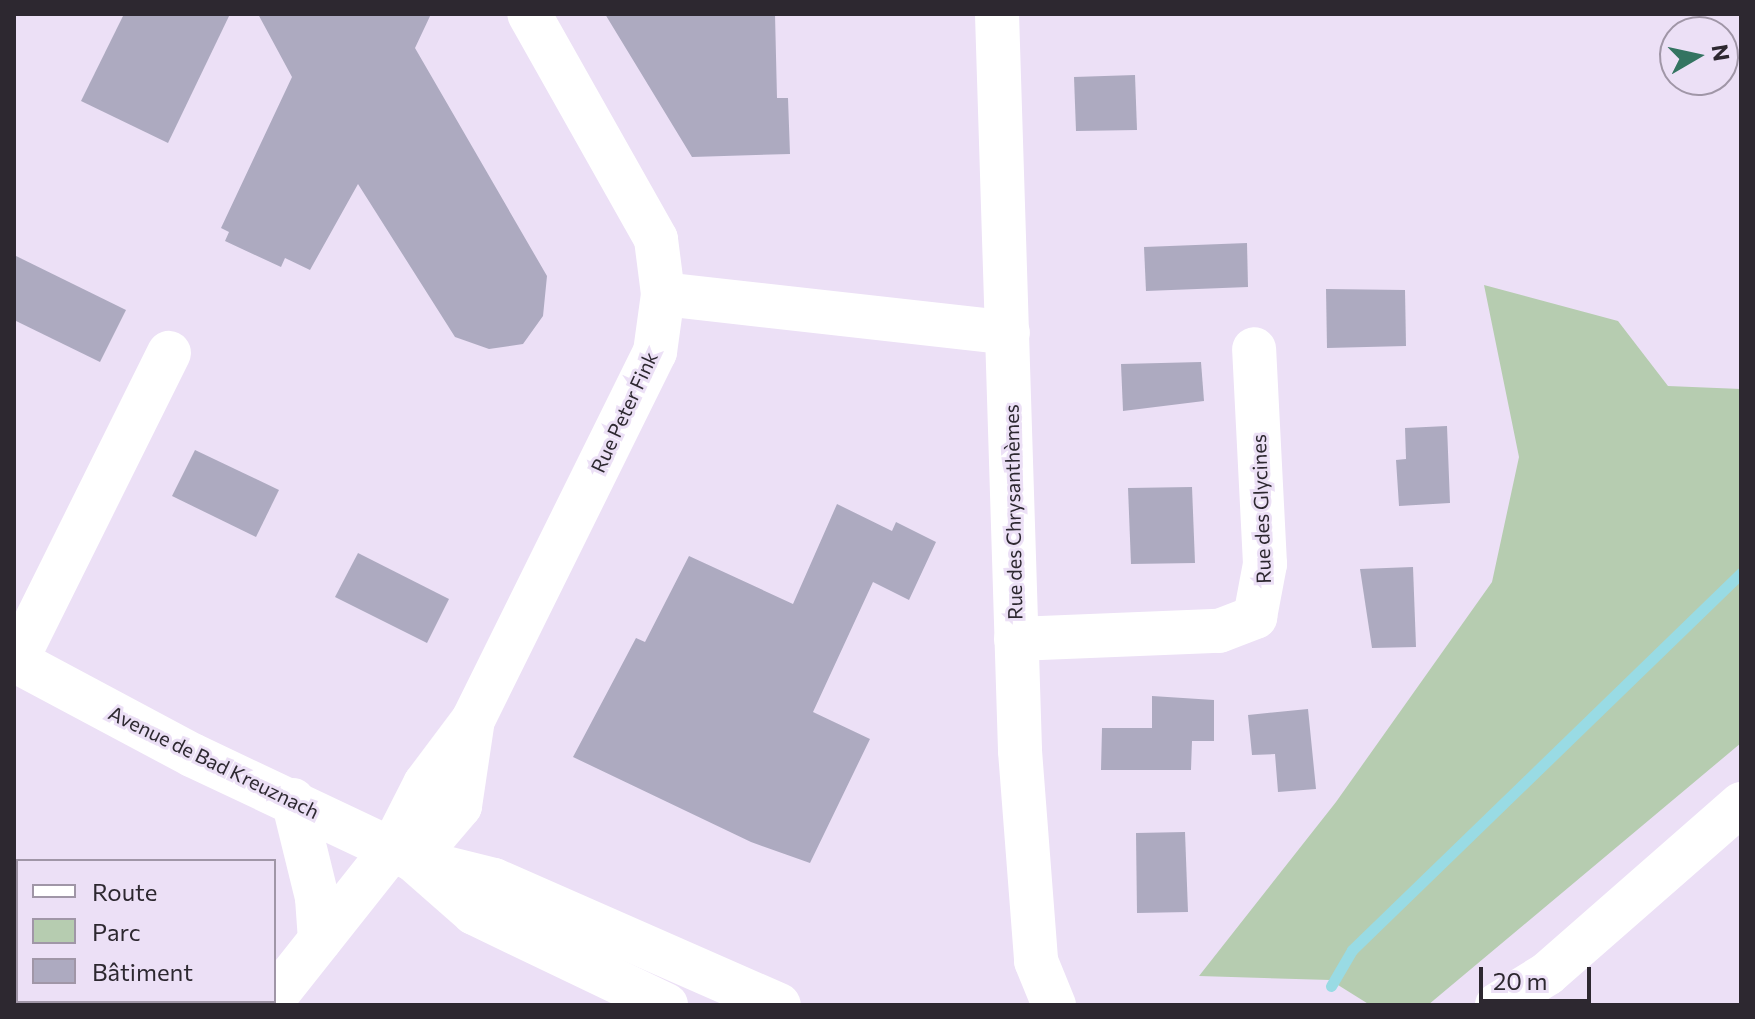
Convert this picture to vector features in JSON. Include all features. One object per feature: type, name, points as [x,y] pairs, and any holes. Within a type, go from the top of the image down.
[{"type":"street","name":"Rue Peter Fink","points":[[276,996],[320,940],[403,855],[460,806],[473,720],[655,352],[663,294],[656,239],[529,14]]},
{"type":"street","name":"Rue des Chrysanthèmes","points":[[997,14],[1020,751],[1036,961],[1054,1005]]},
{"type":"street","points":[[663,294],[1008,333]]},
{"type":"street","name":"Rue des Glycines","points":[[1016,639],[1219,631],[1255,617],[1265,564],[1254,349]]},
{"type":"street","points":[[15,661],[169,353]]},
{"type":"street","name":"Avenue de Bad Kreuznach","points":[[15,661],[403,855],[494,880],[779,1005]]},
{"type":"street","points":[[293,800],[317,898],[320,940]]},
{"type":"street","points":[[1497,1005],[1534,990],[1741,804]]},
{"type":"street","name":"Avenue de Bad Kreuznach","points":[[403,855],[474,913],[666,1005]]},
{"type":"green space","points":[[1484,285],[1618,321],[1668,386],[1741,389],[1741,743],[1428,1005],[1370,1005],[1330,980],[1199,976],[1336,802],[1492,582],[1519,457]]},
{"type":"building","points":[[124,14],[230,14],[168,143],[81,101]]},
{"type":"building","points":[[258,14],[431,14],[415,48],[547,276],[543,316],[523,344],[489,349],[455,337],[358,184],[310,270],[285,258],[281,267],[225,241],[229,232],[221,228],[292,77]]},
{"type":"building","points":[[605,14],[775,14],[777,98],[788,98],[790,154],[692,157]]},
{"type":"building","points":[[1135,75],[1137,130],[1076,131],[1074,77]]},
{"type":"building","points":[[1247,243],[1248,287],[1146,291],[1144,247]]},
{"type":"building","points":[[14,255],[126,310],[100,362],[14,320]]},
{"type":"building","points":[[1326,289],[1405,290],[1406,346],[1327,348]]},
{"type":"building","points":[[1201,362],[1204,401],[1123,411],[1121,364]]},
{"type":"building","points":[[1447,426],[1450,503],[1399,506],[1396,460],[1406,459],[1405,428]]},
{"type":"building","points":[[195,450],[279,490],[256,537],[172,496]]},
{"type":"building","points":[[1192,487],[1195,563],[1131,564],[1128,488]]},
{"type":"building","points":[[837,504],[892,531],[896,522],[936,542],[909,600],[873,582],[813,712],[870,739],[810,863],[751,842],[573,757],[636,638],[645,642],[689,556],[793,604]]},
{"type":"building","points":[[358,553],[449,599],[427,643],[335,597]]},
{"type":"building","points":[[1413,567],[1416,647],[1372,648],[1360,569]]},
{"type":"building","points":[[1152,696],[1214,700],[1214,741],[1192,741],[1191,770],[1101,770],[1102,728],[1152,728]]},
{"type":"building","points":[[1308,709],[1316,789],[1278,792],[1275,754],[1252,755],[1248,715]]},
{"type":"building","points":[[1185,832],[1188,912],[1137,913],[1136,833]]},
{"type":"waterway","points":[[1331,986],[1352,950],[1741,573]]}]
